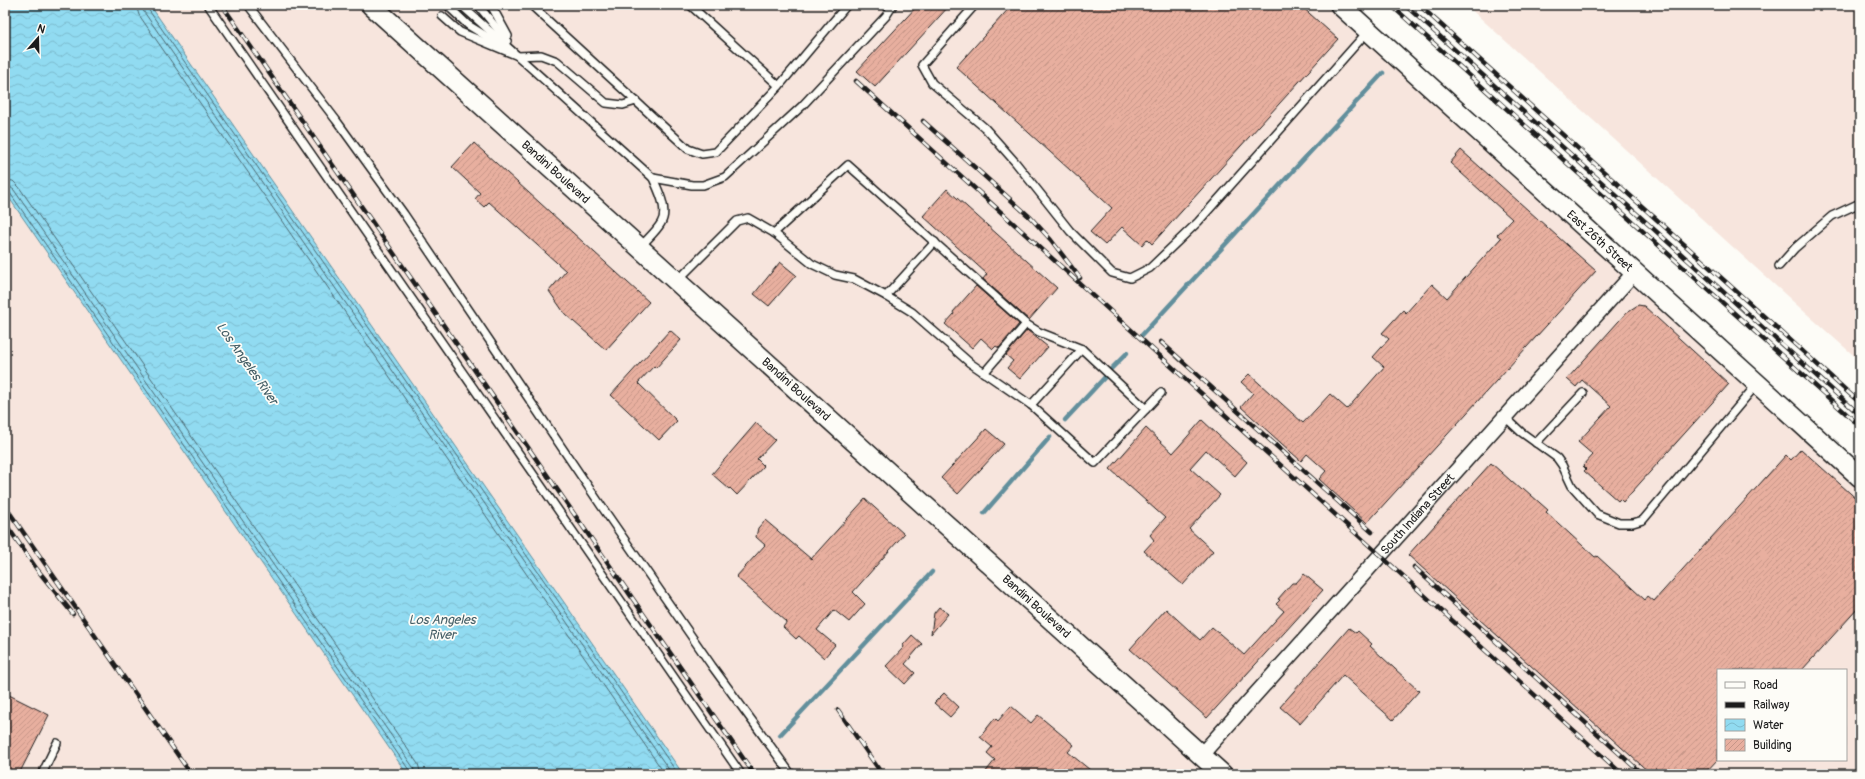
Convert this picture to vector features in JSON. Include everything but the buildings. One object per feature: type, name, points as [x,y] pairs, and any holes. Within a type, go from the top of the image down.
[{"type":"main road","name":"Bandini Boulevard","points":[[371,5],[1222,774]]},
{"type":"main road","name":"East 26th Street","points":[[1340,5],[1860,477]]},
{"type":"street","name":"South Indiana Street","points":[[1201,755],[1634,273]]},
{"type":"lane","points":[[208,5],[741,774]]},
{"type":"lane","points":[[248,5],[336,120],[404,214],[602,507],[712,666],[791,774]]},
{"type":"lane","points":[[462,5],[653,178],[662,200],[663,217],[661,224],[639,248]]},
{"type":"lane","points":[[478,5],[518,56]]},
{"type":"lane","points":[[490,5],[518,56]]},
{"type":"lane","points":[[531,5],[688,149],[702,154],[716,152],[779,86],[847,5]]},
{"type":"lane","points":[[690,5],[699,8],[779,86]]},
{"type":"lane","points":[[653,178],[692,185],[703,185],[725,178],[802,106],[886,16],[893,5]]},
{"type":"lane","points":[[975,5],[922,65],[932,83],[985,128],[1016,163],[1070,231],[1112,273],[1130,278],[1150,268],[1198,222],[1260,151],[1303,105],[1314,89],[1368,30]]},
{"type":"lane","points":[[450,8],[468,25],[518,56]]},
{"type":"lane","points":[[442,16],[460,32],[518,56],[541,55],[557,61],[606,103],[623,105],[636,101]]},
{"type":"lane","points":[[774,233],[848,165],[1026,324],[1040,332],[1082,349],[1146,409]]},
{"type":"lane","points":[[1779,266],[1795,248],[1832,216],[1860,203]]},
{"type":"lane","points":[[677,282],[737,221],[748,218],[774,233],[812,264],[835,274],[854,279],[912,312],[948,345],[984,373],[1031,405],[1096,463],[1161,393]]},
{"type":"lane","points":[[886,296],[935,242]]},
{"type":"lane","points":[[984,373],[1026,324]]},
{"type":"lane","points":[[1031,405],[1082,349]]},
{"type":"lane","points":[[1505,417],[1521,432],[1557,458],[1562,464],[1572,486],[1598,514],[1619,523],[1633,523],[1643,520],[1757,384]]},
{"type":"lane","points":[[1536,443],[1582,393]]},
{"type":"lane","points":[[42,774],[57,743]]},
{"type":"shaded area","points":[[5,5],[1334,5],[1860,476],[1860,774],[5,774]]},
{"type":"shaded area","points":[[1466,5],[1860,5],[1860,361],[1798,306]]},
{"type":"water","name":"Los Angeles River","points":[[5,5],[150,5],[683,774],[407,774],[5,192]]},
{"type":"waterway","points":[[1142,335],[1383,73]]},
{"type":"waterway","points":[[1111,369],[1127,353]]},
{"type":"waterway","points":[[1065,420],[1105,377]]},
{"type":"waterway","points":[[984,513],[1050,437]]},
{"type":"waterway","points":[[780,735],[932,572]]},
{"type":"railway","points":[[222,5],[754,774]]},
{"type":"railway","points":[[1391,5],[1860,426]]},
{"type":"railway","points":[[1405,5],[1860,415]]},
{"type":"railway","points":[[1419,5],[1860,403]]},
{"type":"railway","points":[[856,81],[1622,774]]},
{"type":"railway","points":[[923,121],[1031,218],[1051,240],[1080,278]]},
{"type":"railway","points":[[1161,342],[1372,532]]},
{"type":"railway","points":[[5,506],[191,774]]},
{"type":"railway","points":[[5,523],[36,568],[73,614]]},
{"type":"railway","points":[[1414,567],[1642,774]]},
{"type":"railway","points":[[838,710],[882,774]]}]
